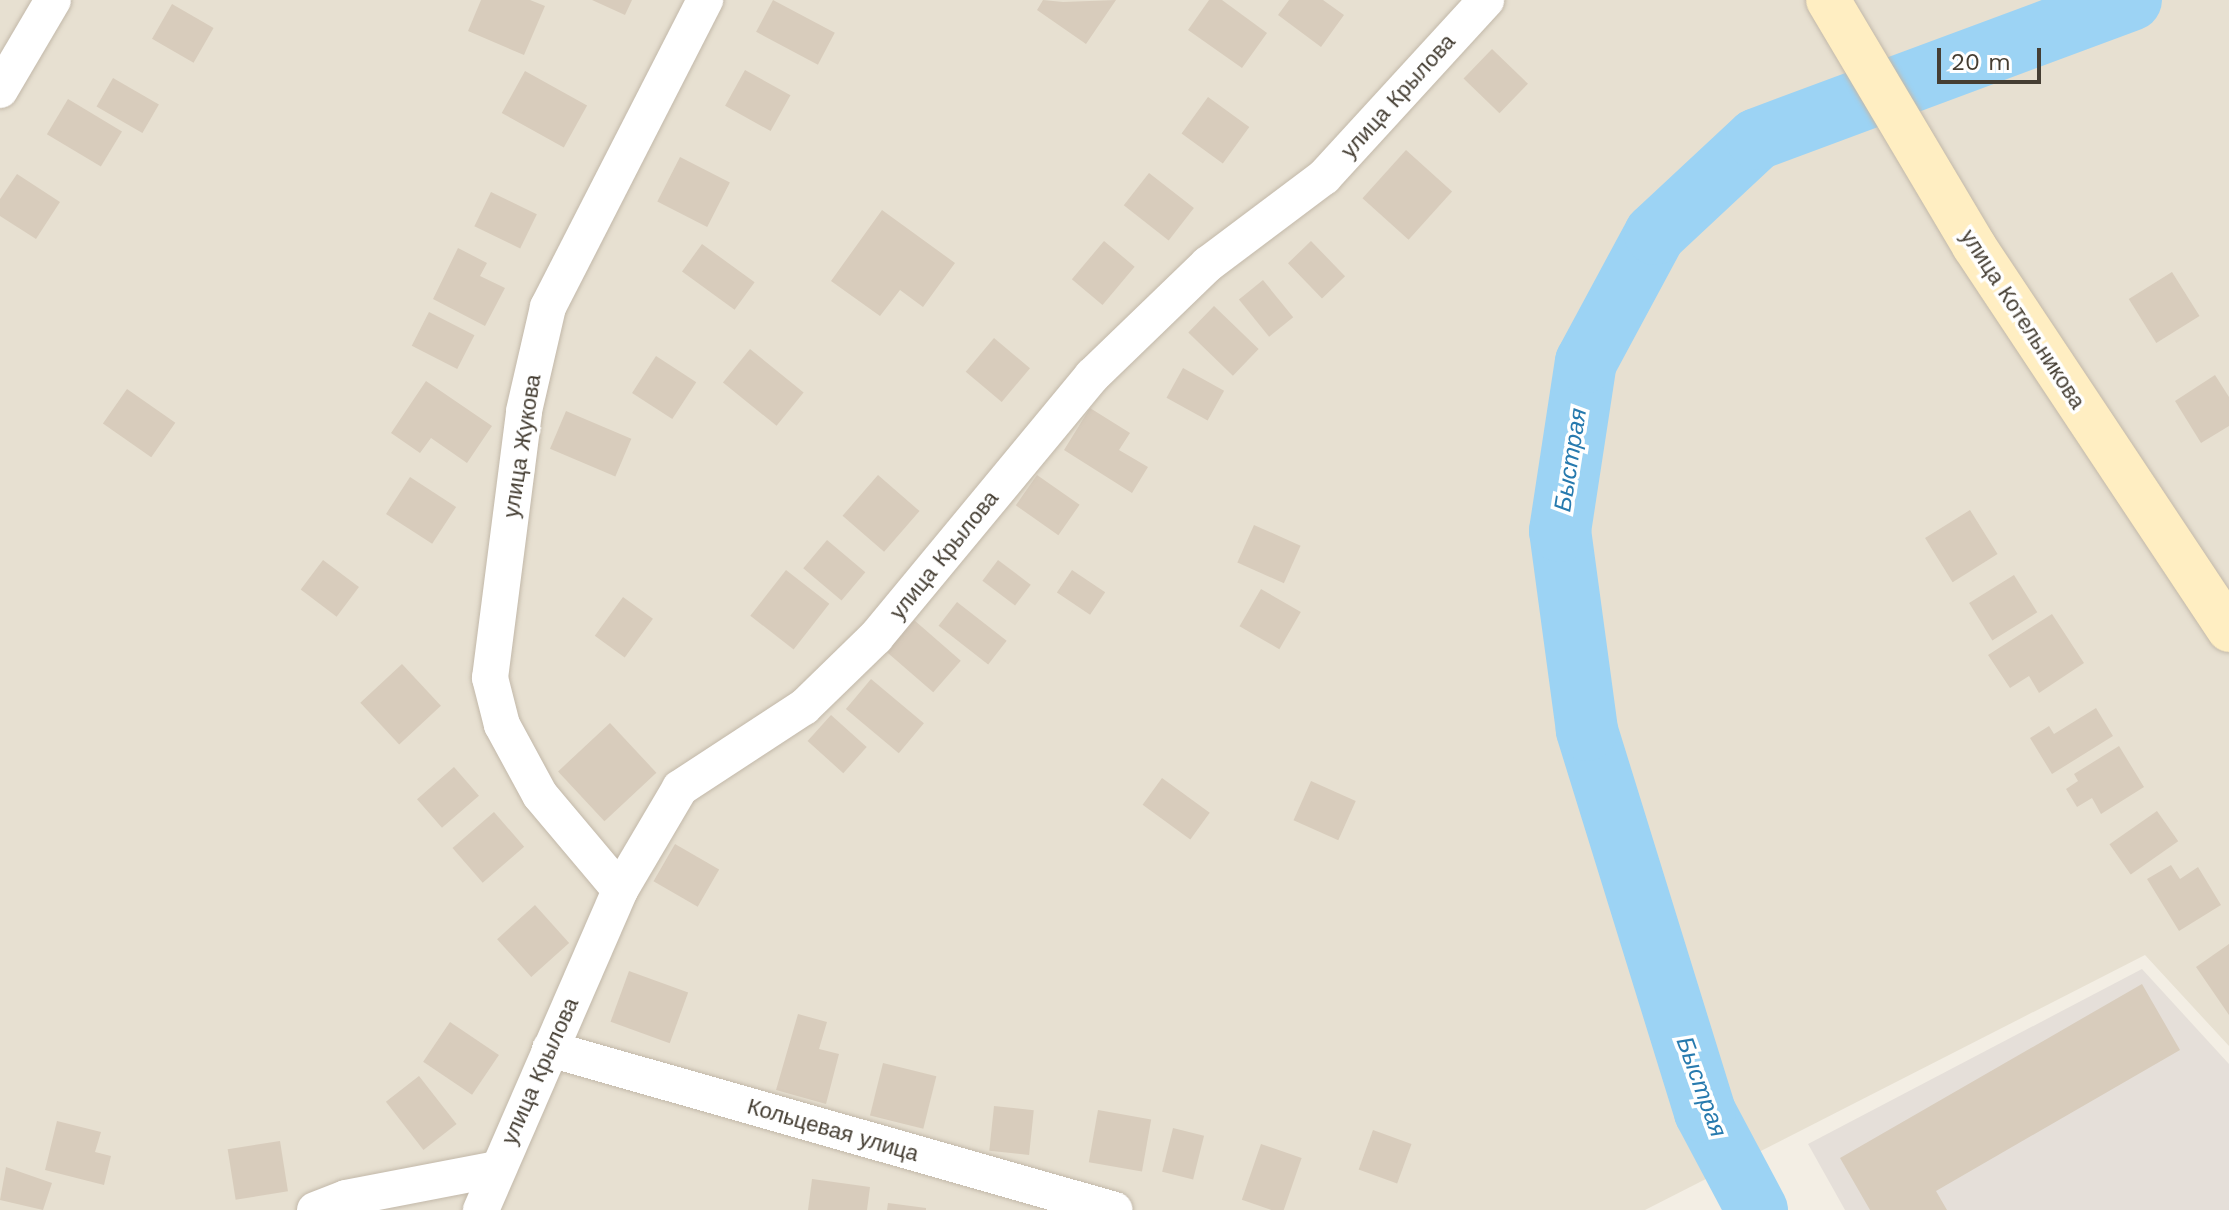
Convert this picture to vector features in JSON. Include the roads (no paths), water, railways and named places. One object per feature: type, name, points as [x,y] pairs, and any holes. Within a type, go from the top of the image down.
[{"type":"street","points":[[0,90],[53,0]]},
{"type":"street","name":"улица Жукова","points":[[620,890],[540,795],[502,725],[490,678],[524,411],[548,307],[705,0]]},
{"type":"street","name":"улица Крылова","points":[[481,1210],[620,890],[680,788],[804,707],[876,637],[1092,376],[1208,264],[1324,177],[1486,0]]},
{"type":"street","name":"улица Котельникова","points":[[1828,0],[1974,246],[2229,630]]},
{"type":"street","name":"Кольцевая улица","points":[[550,1049],[1115,1210]]},
{"type":"street","name":"улица Крылова","points":[[315,1210],[346,1198],[497,1169]]},
{"type":"waterway","name":"Быстрая","points":[[1757,1210],[1705,1112],[1587,730],[1560,531],[1586,362],[1655,234],[1757,139],[2131,0]]}]
